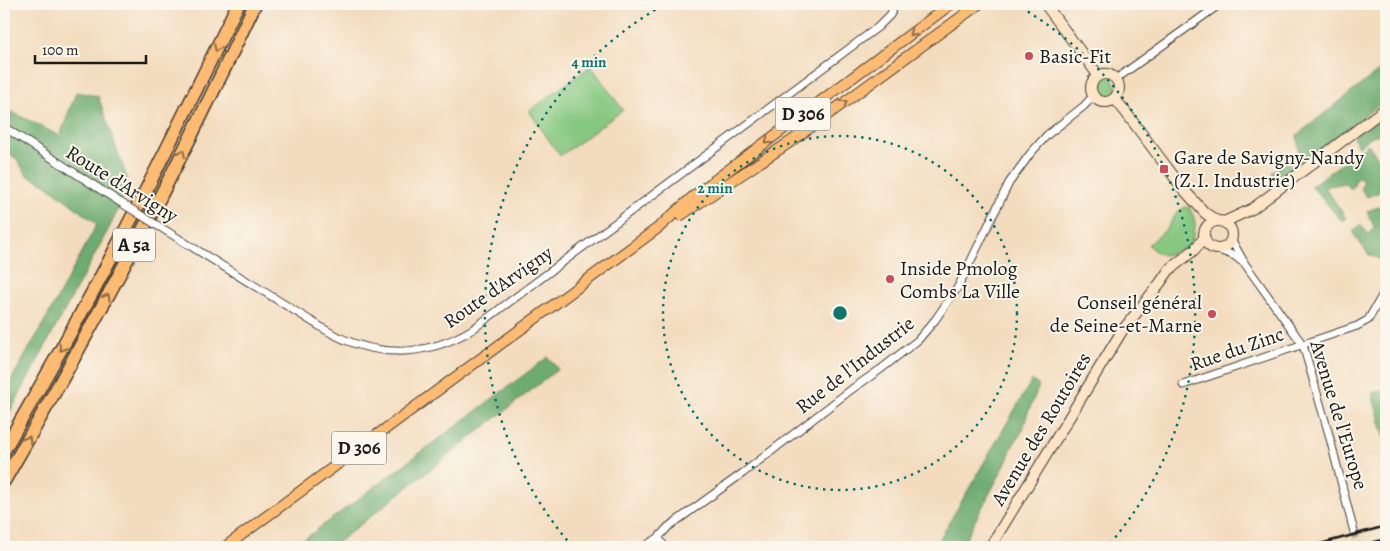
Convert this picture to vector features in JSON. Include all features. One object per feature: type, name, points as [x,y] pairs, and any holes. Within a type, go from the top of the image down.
[{"type":"highway","name":"A 5a","points":[[4,450],[118,245],[172,141],[238,4]]},
{"type":"highway","name":"A 5a","points":[[4,482],[133,248],[189,140],[255,4]]},
{"type":"main road","name":"D 306","points":[[225,547],[658,228],[695,195],[951,4]]},
{"type":"main road","name":"D 306","points":[[658,228],[793,140],[979,4]]},
{"type":"street","name":"Route d'Arvigny","points":[[4,127],[115,199],[324,329],[350,342],[373,349],[400,352],[424,349],[449,341],[472,329],[870,33],[890,15],[896,4]]},
{"type":"street","points":[[1045,4],[1098,76]]},
{"type":"street","points":[[1116,79],[1220,4]]},
{"type":"street","points":[[1107,74],[1116,79],[1119,89],[1115,99],[1104,102],[1093,96],[1092,83],[1098,76],[1107,74]]},
{"type":"street","name":"Rue de l'Industrie","points":[[643,547],[658,538],[668,527],[744,473],[918,340],[935,320],[958,287],[1009,183],[1030,154],[1047,135],[1084,106],[1093,96]]},
{"type":"street","points":[[1115,99],[1184,190],[1205,213],[1227,224],[1231,236]]},
{"type":"street","points":[[1204,234],[1209,224],[1220,222],[1252,209],[1386,108]]},
{"type":"street","points":[[1184,190],[1198,213],[1206,242],[1214,248],[1226,246],[1231,236],[1252,209]]},
{"type":"street","name":"Avenue des Routoires","points":[[990,547],[1122,331],[1169,270],[1194,250],[1204,234]]},
{"type":"street","name":"Avenue de l'Europe","points":[[1231,236],[1245,264],[1303,345],[1354,532]]},
{"type":"street","name":"Avenue des Routoires","points":[[1160,283],[1172,276],[1201,252],[1214,248]]},
{"type":"street","name":"Avenue de l'Europe","points":[[1214,248],[1235,256],[1245,264]]},
{"type":"street","name":"Rue du Zinc","points":[[1183,385],[1357,326],[1368,320],[1386,288]]},
{"type":"street","points":[[658,538],[665,547]]},
{"type":"green space","points":[[1386,65],[1386,100],[1304,161],[1276,177],[1273,176],[1272,172],[1299,151],[1297,135]]},
{"type":"green space","points":[[591,66],[623,110],[560,156],[529,111]]},
{"type":"green space","points":[[1105,77],[1113,80],[1116,88],[1113,96],[1105,99],[1097,96],[1094,88],[1097,80]]},
{"type":"green space","points":[[76,92],[98,96],[127,178],[126,185],[120,205],[111,224],[4,423],[4,393],[97,224],[45,184],[27,175],[16,158],[4,152],[4,108],[60,136]]},
{"type":"green space","points":[[1383,116],[1386,116],[1386,135],[1375,135],[1359,146],[1353,137]]},
{"type":"green space","points":[[1368,144],[1386,168],[1386,257],[1382,260],[1369,255],[1354,235],[1354,230],[1360,225],[1369,235],[1374,227],[1367,211],[1383,205],[1385,199],[1382,193],[1379,192],[1367,197],[1362,191],[1363,183],[1359,177],[1355,180],[1354,186],[1351,189],[1345,183],[1325,187],[1346,218],[1342,221],[1311,186]]},
{"type":"green space","points":[[1185,207],[1189,208],[1195,222],[1189,246],[1168,254],[1159,254],[1148,245],[1167,229],[1176,213]]},
{"type":"green space","points":[[548,357],[558,369],[332,547],[294,547]]},
{"type":"green space","points":[[1032,380],[1039,386],[1023,430],[1012,447],[1007,461],[963,547],[935,547]]},
{"type":"green space","points":[[1386,388],[1385,521],[1382,516],[1385,440],[1372,394]]},
{"type":"tunnel","points":[[1354,532],[1358,547]]},
{"type":"railway","points":[[1309,547],[1386,526]]},
{"type":"railway","points":[[1356,547],[1386,539]]},
{"type":"place","name":"Basic-Fit","points":[[1029,56]]},
{"type":"place","name":"Gare de Savigny-Nandy (Z.I. Industrie)","points":[[1164,169]]},
{"type":"place","name":"Inside Pmolog Combs La Ville","points":[[890,279]]},
{"type":"place","name":"Conseil général de Seine-et-Marne","points":[[1212,314]]}]
